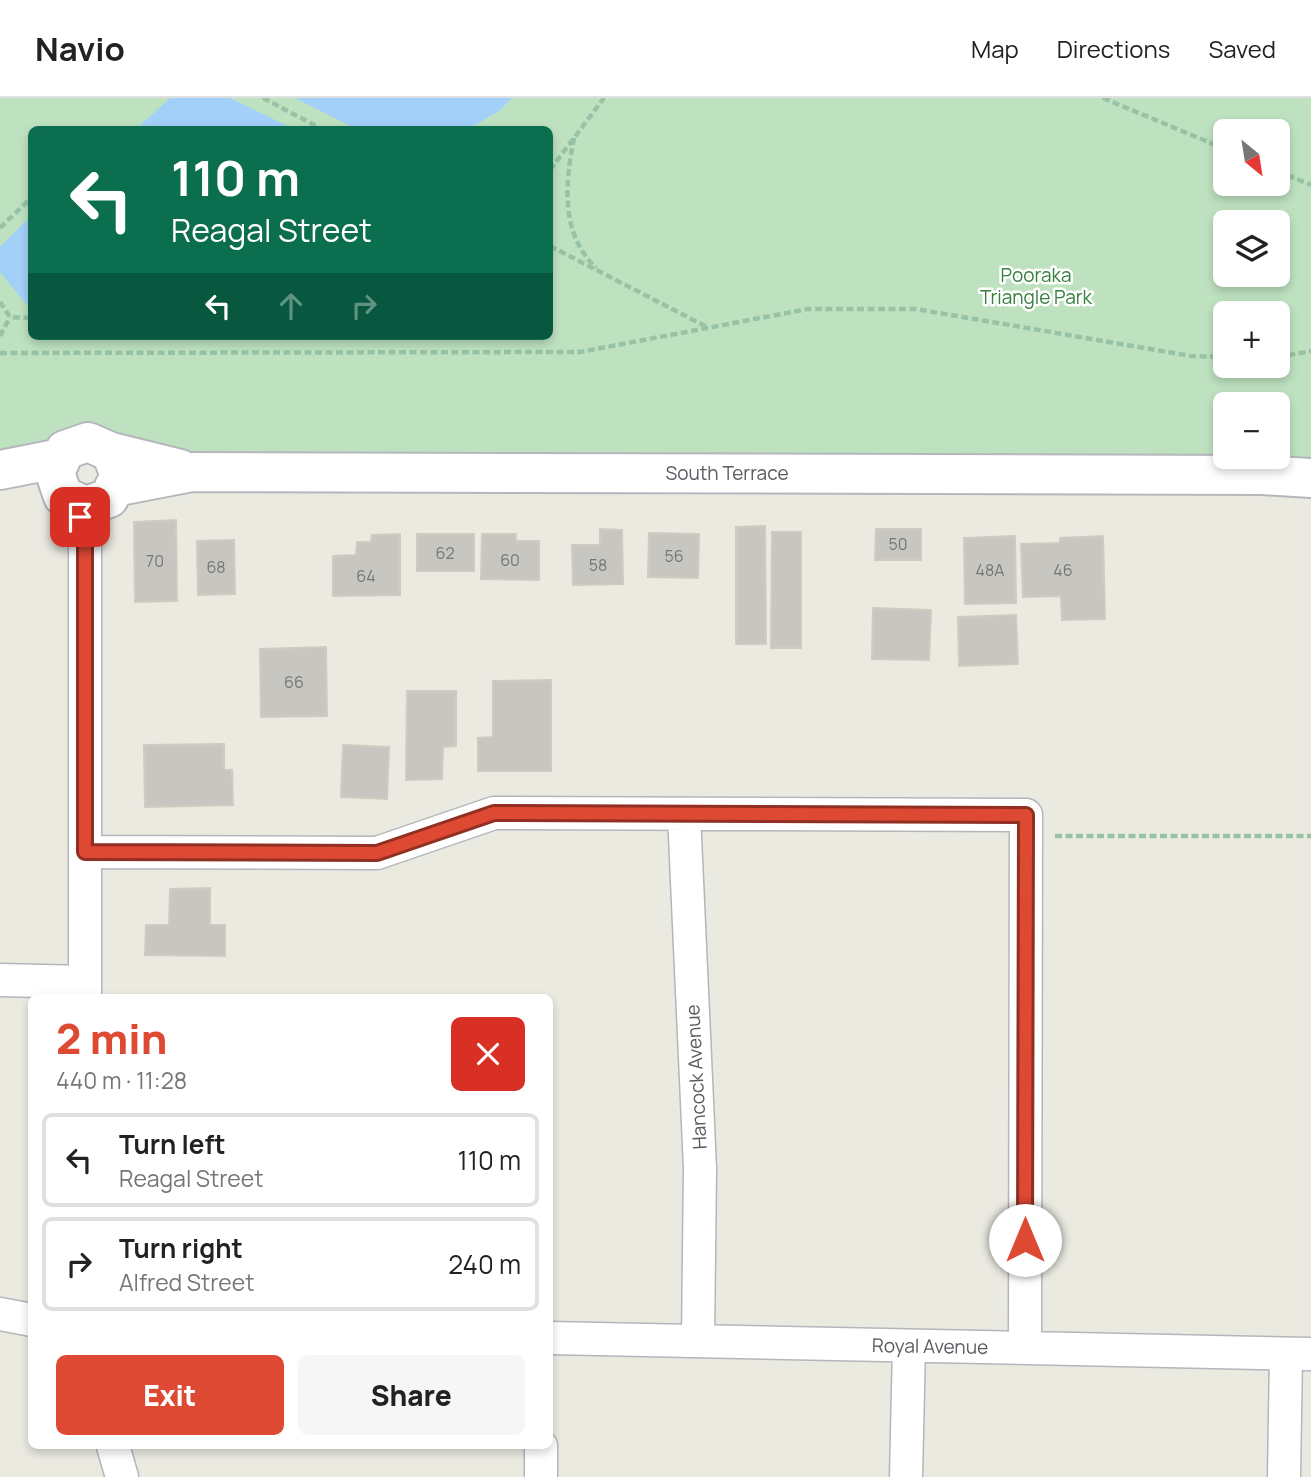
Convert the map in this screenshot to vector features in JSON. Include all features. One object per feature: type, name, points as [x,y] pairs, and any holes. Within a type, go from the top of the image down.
[{"type":"street","name":"South Terrace","points":[[1262,475],[1311,466]]},
{"type":"street","name":"South Terrace","points":[[0,470],[87,488]]},
{"type":"street","name":"South Terrace","points":[[0,476],[87,488],[192,472],[1262,475],[1311,478]]},
{"type":"street","points":[[0,980],[85,990],[87,488]]},
{"type":"street","points":[[85,852],[377,853],[494,813],[684,814],[1026,826],[1025,1348]]},
{"type":"street","name":"Hancock Avenue","points":[[684,814],[700,1168],[698,1341]]},
{"type":"street","points":[[0,1314],[28,1319]]},
{"type":"street","name":"Royal Avenue","points":[[553,1338],[1299,1354]]},
{"type":"street","points":[[906,1477],[909,1346]]},
{"type":"street","points":[[1284,1477],[1299,1354]]},
{"type":"street","points":[[114,1449],[122,1477]]},
{"type":"street","points":[[541,1449],[541,1477]]},
{"type":"path","points":[[263,98],[316,126]]},
{"type":"path","points":[[553,166],[604,98]]},
{"type":"path","points":[[1103,98],[1213,144]]},
{"type":"path","points":[[574,138],[566,184],[572,236],[582,255],[599,271]]},
{"type":"path","points":[[1290,176],[1311,185]]},
{"type":"path","points":[[0,228],[28,201]]},
{"type":"path","points":[[553,248],[709,328]]},
{"type":"path","points":[[0,302],[10,317]]},
{"type":"path","points":[[0,353],[580,352],[808,309],[916,309],[1191,356],[1213,356]]},
{"type":"path","points":[[10,317],[28,318]]},
{"type":"path","points":[[0,336],[10,317]]},
{"type":"path","points":[[1290,355],[1311,351]]},
{"type":"path","points":[[1026,826],[1311,835]]},
{"type":"green space","name":"Pooraka Triangle Park","points":[[0,98],[1311,98],[1311,466],[1290,466],[1290,392],[1213,392],[1213,467],[192,472],[88,442],[0,469]]},
{"type":"water","points":[[170,98],[230,98],[288,126],[139,126]]},
{"type":"water","points":[[295,98],[512,98],[499,111],[473,126],[350,126]]},
{"type":"water","points":[[28,219],[28,306],[0,272],[0,247]]},
{"type":"building","points":[[176,520],[177,601],[135,602],[134,522]]},
{"type":"building","points":[[765,526],[766,644],[736,644],[736,527]]},
{"type":"building","points":[[600,529],[622,530],[623,584],[573,585],[572,545],[600,545]]},
{"type":"building","points":[[876,529],[921,529],[921,560],[875,560]]},
{"type":"building","points":[[772,532],[801,532],[801,648],[771,648]]},
{"type":"building","points":[[649,533],[699,534],[698,578],[648,577]]},
{"type":"building","points":[[400,534],[400,595],[333,596],[333,556],[356,555],[357,542],[371,542],[372,535]]},
{"type":"building","points":[[417,534],[474,534],[474,571],[417,571]]},
{"type":"building","points":[[482,534],[516,534],[516,541],[539,541],[539,580],[481,579]]},
{"type":"building","points":[[1015,536],[1016,603],[965,604],[964,538]]},
{"type":"building","points":[[1103,536],[1105,619],[1062,620],[1061,596],[1023,597],[1021,544],[1060,543],[1060,538]]},
{"type":"building","points":[[234,540],[235,594],[198,595],[197,541]]},
{"type":"building","points":[[873,608],[931,610],[929,660],[872,659]]},
{"type":"building","points":[[1016,615],[1018,664],[959,666],[958,617]]},
{"type":"building","points":[[326,647],[327,716],[261,717],[260,649]]},
{"type":"building","points":[[551,680],[551,771],[478,771],[478,738],[493,737],[493,681]]},
{"type":"building","points":[[407,691],[456,691],[456,746],[443,747],[442,779],[406,780]]},
{"type":"building","points":[[224,744],[224,770],[232,770],[233,805],[145,807],[144,745]]},
{"type":"building","points":[[343,745],[389,747],[387,799],[341,797]]},
{"type":"building","points":[[210,888],[210,925],[225,925],[225,956],[145,955],[146,925],[169,925],[170,889]]},
{"type":"route","points":[[80,517],[85,532],[85,852],[377,853],[494,813],[1026,815],[1025,1240]]}]
